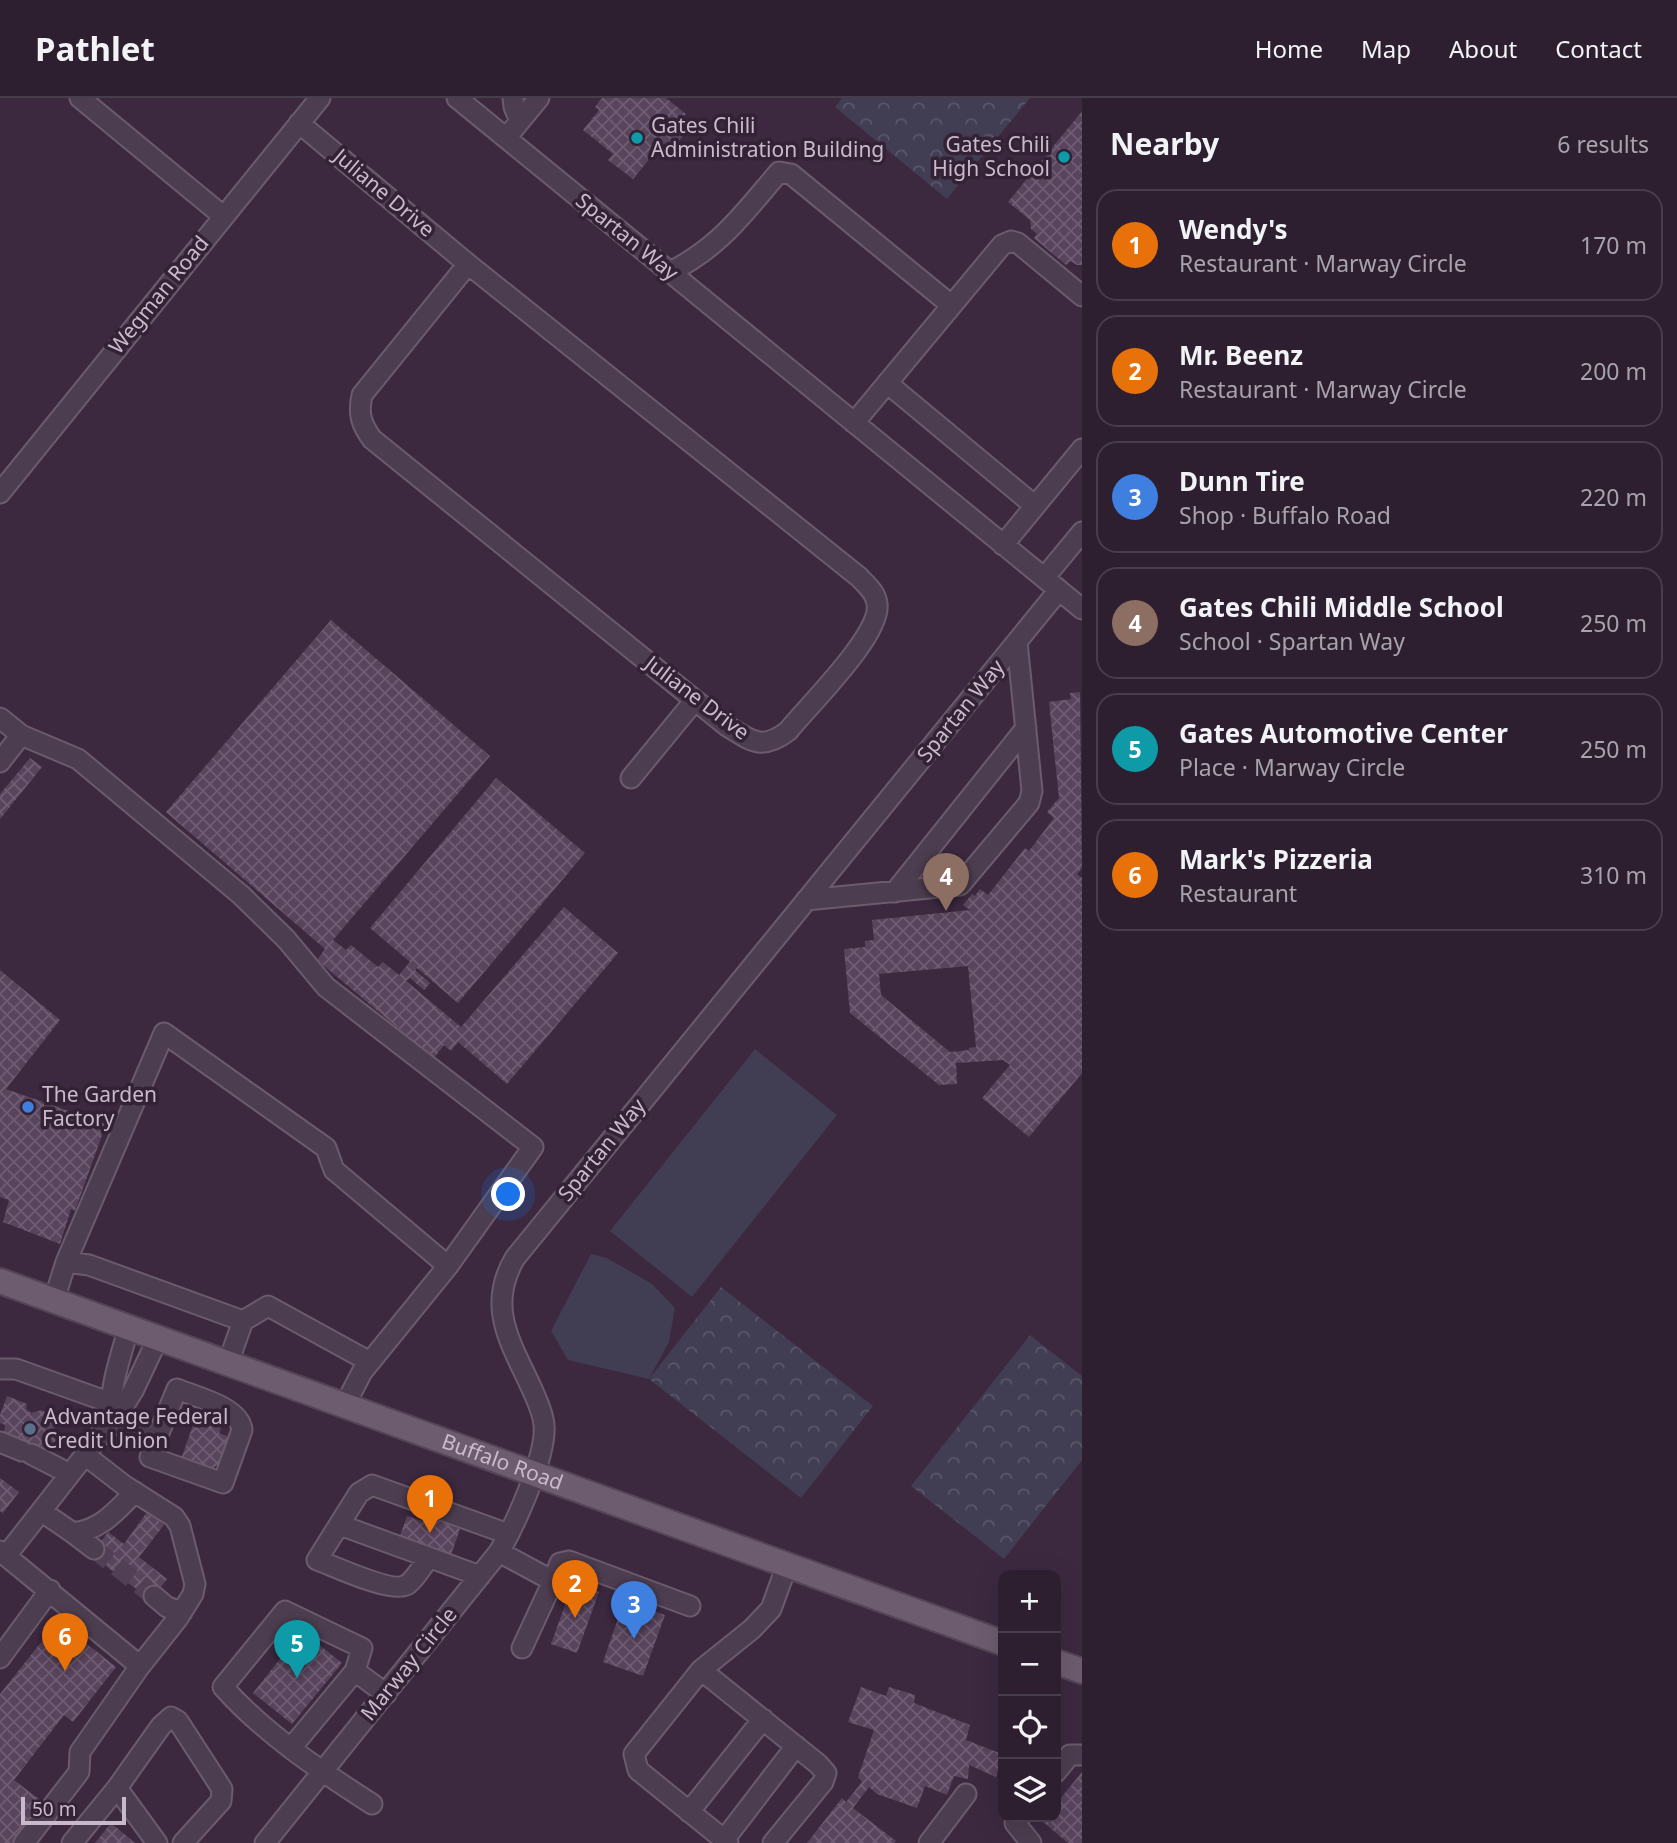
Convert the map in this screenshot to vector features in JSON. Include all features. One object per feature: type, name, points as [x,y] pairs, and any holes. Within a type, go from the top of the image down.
[{"type":"main road","name":"Buffalo Road","points":[[0,1281],[998,1641]]},
{"type":"main road","points":[[1061,1663],[1082,1671]]},
{"type":"street","points":[[79,98],[223,216]]},
{"type":"street","name":"Wegman Road","points":[[0,493],[320,98]]},
{"type":"street","name":"Spartan Way","points":[[457,98],[1059,590],[537,1230],[509,1268],[500,1296],[503,1318],[508,1336],[542,1412],[544,1424],[544,1437],[533,1474]]},
{"type":"street","points":[[513,98],[520,121]]},
{"type":"street","points":[[506,138],[539,98]]},
{"type":"street","name":"Juliane Drive","points":[[299,122],[468,264],[873,591],[877,604],[875,622],[864,642],[788,731],[777,740],[763,743],[751,741],[727,726],[372,439],[362,426],[359,411],[362,395],[468,264]]},
{"type":"street","points":[[670,272],[696,259],[736,224],[779,172],[791,174],[951,305]]},
{"type":"street","points":[[854,423],[996,250],[1011,241],[1018,243],[1082,296]]},
{"type":"street","points":[[887,383],[1035,506]]},
{"type":"street","points":[[1003,545],[1082,449]]},
{"type":"street","points":[[1044,578],[1082,532]]},
{"type":"street","points":[[1059,590],[1082,609]]},
{"type":"street","points":[[806,900],[960,885],[1029,803],[1032,791],[1017,642]]},
{"type":"street","points":[[631,778],[695,700]]},
{"type":"street","points":[[0,718],[21,735],[78,759],[241,895],[286,939],[326,987],[533,1147],[448,1266],[369,1362],[345,1405]]},
{"type":"street","points":[[895,892],[1026,728]]},
{"type":"street","points":[[0,762],[21,735]]},
{"type":"street","points":[[54,1300],[66,1262],[164,1033],[326,1148],[334,1170],[448,1266]]},
{"type":"street","points":[[66,1262],[89,1265],[243,1321]]},
{"type":"street","points":[[229,1363],[243,1321],[268,1306],[369,1362]]},
{"type":"street","points":[[129,1327],[110,1413],[70,1475],[3,1553],[140,1666]]},
{"type":"street","points":[[110,1413],[123,1407],[158,1338]]},
{"type":"street","points":[[0,1369],[20,1370],[110,1413],[153,1449],[223,1483],[242,1430],[241,1422],[231,1412],[177,1389],[153,1449]]},
{"type":"street","points":[[0,1442],[27,1452],[70,1475]]},
{"type":"street","points":[[24,1843],[79,1772],[80,1752],[140,1666],[182,1612],[193,1594],[195,1584],[180,1526],[174,1517],[85,1455]]},
{"type":"street","name":"Marway Circle","points":[[265,1843],[504,1543],[533,1474]]},
{"type":"street","points":[[429,1558],[408,1584],[400,1588],[376,1583],[317,1560],[359,1493],[372,1485],[504,1543],[553,1581]]},
{"type":"street","points":[[73,1533],[103,1524],[135,1492]]},
{"type":"street","points":[[41,1511],[94,1549]]},
{"type":"street","points":[[340,1525],[480,1576]]},
{"type":"street","points":[[522,1648],[560,1563],[569,1561],[690,1605]]},
{"type":"street","points":[[787,1565],[771,1609],[752,1629],[702,1670],[634,1754],[638,1770],[726,1841],[796,1746]]},
{"type":"street","points":[[0,1658],[50,1590]]},
{"type":"street","points":[[154,1596],[167,1607],[182,1612]]},
{"type":"street","points":[[291,1748],[355,1671],[362,1648],[285,1611],[223,1687],[239,1705],[291,1748],[322,1773],[372,1804]]},
{"type":"street","points":[[702,1670],[826,1773],[823,1782],[773,1843]]},
{"type":"street","points":[[355,1671],[386,1694]]},
{"type":"street","points":[[72,1843],[117,1788],[161,1726],[171,1717],[178,1721],[222,1789],[221,1801],[183,1843]]},
{"type":"street","points":[[688,1812],[763,1719]]},
{"type":"street","points":[[1061,1766],[1070,1755],[1082,1755]]},
{"type":"street","points":[[117,1788],[157,1843]]},
{"type":"street","points":[[929,1843],[966,1794]]},
{"type":"street","points":[[1017,1822],[1027,1842]]},
{"type":"green space","points":[[842,98],[1030,98],[947,199],[835,107]]},
{"type":"green space","points":[[755,1049],[837,1115],[692,1297],[610,1231]]},
{"type":"green space","points":[[591,1254],[607,1258],[652,1284],[675,1308],[669,1342],[649,1379],[568,1360],[551,1331]]},
{"type":"green space","points":[[721,1287],[873,1406],[801,1498],[649,1379]]},
{"type":"green space","points":[[1030,1335],[1082,1376],[1082,1460],[1004,1559],[911,1486]]},
{"type":"building","name":"Gates Chili Administration Building","points":[[602,98],[666,98],[686,114],[679,123],[688,130],[669,153],[660,146],[633,179],[608,160],[613,154],[583,130],[599,110],[595,107]]},
{"type":"building","name":"Gates Chili High School","points":[[1082,111],[1082,265],[1070,261],[1066,265],[1034,238],[1037,234],[1031,229],[1030,220],[1008,202]]},
{"type":"building","points":[[331,620],[490,756],[333,940],[346,950],[351,945],[378,967],[383,962],[399,975],[410,962],[370,928],[496,778],[585,853],[458,1003],[417,968],[415,970],[430,983],[424,990],[410,978],[406,981],[461,1027],[564,907],[618,953],[507,1084],[458,1042],[451,1051],[444,1045],[434,1058],[317,960],[325,949],[166,812]]},
{"type":"building","points":[[1080,692],[1082,868],[1077,874],[1082,878],[1082,1073],[1029,1137],[982,1098],[1010,1065],[1003,1060],[956,1063],[957,1084],[939,1085],[850,1013],[844,949],[865,947],[865,941],[874,940],[872,920],[970,910],[963,905],[972,894],[975,896],[980,889],[988,895],[1025,848],[1029,851],[1054,818],[1047,812],[1059,798],[1049,702],[1071,699],[1070,693]],"holes":[[[968,966],[976,1047],[950,1052],[881,995],[879,974]]]},
{"type":"building","points":[[30,758],[42,767],[0,819],[0,794]]},
{"type":"building","name":"The Garden Factory","points":[[0,970],[60,1020],[6,1089],[106,1124],[75,1211],[71,1209],[60,1244],[3,1222],[9,1200],[0,1197]]},
{"type":"building","name":"Advantage Federal Credit Union","points":[[7,1396],[27,1404],[26,1409],[31,1413],[42,1410],[52,1417],[55,1421],[54,1431],[61,1434],[54,1443],[41,1449],[10,1441],[10,1436],[4,1433],[5,1425],[0,1423]]},
{"type":"building","points":[[198,1411],[224,1420],[219,1433],[229,1437],[226,1444],[234,1447],[229,1459],[211,1469],[181,1459]]},
{"type":"building","points":[[0,1478],[19,1492],[3,1513],[0,1511]]},
{"type":"building","points":[[147,1512],[164,1525],[139,1557],[167,1579],[151,1600],[91,1555],[108,1532],[124,1544]]},
{"type":"building","points":[[407,1516],[434,1525],[436,1520],[460,1529],[451,1555],[400,1536]]},
{"type":"building","points":[[573,1583],[599,1592],[577,1653],[551,1644]]},
{"type":"building","points":[[624,1601],[665,1615],[643,1676],[603,1662]]},
{"type":"building","points":[[58,1621],[116,1667],[73,1722],[64,1715],[14,1780],[44,1803],[13,1843],[0,1843],[0,1694]]},
{"type":"building","points":[[302,1631],[342,1663],[292,1724],[253,1693]]},
{"type":"building","points":[[861,1687],[886,1696],[889,1687],[915,1695],[914,1703],[970,1725],[966,1740],[998,1752],[996,1777],[969,1765],[968,1779],[954,1776],[947,1795],[925,1786],[917,1808],[877,1794],[869,1787],[853,1808],[896,1841],[894,1843],[807,1843],[842,1798],[846,1802],[862,1782],[858,1777],[874,1730],[848,1722]]},
{"type":"building","points":[[1082,1772],[1082,1843],[1068,1843],[1043,1822],[1061,1822],[1061,1798]]},
{"type":"building","points":[[111,1823],[135,1843],[95,1843]]},
{"type":"tunnel","points":[[94,1549],[154,1596]]},
{"type":"place","name":"Gates Chili Administration Building","points":[[637,138]]},
{"type":"place","name":"Gates Chili High School","points":[[1064,157]]},
{"type":"place","name":"Gates Chili Middle School","points":[[946,911]]},
{"type":"place","name":"The Garden Factory","points":[[28,1107]]},
{"type":"place","name":"Advantage Federal Credit Union","points":[[30,1429]]},
{"type":"place","name":"Wendy's","points":[[430,1533]]},
{"type":"place","name":"Mr. Beenz","points":[[575,1618]]},
{"type":"place","name":"Dunn Tire","points":[[634,1639]]},
{"type":"place","name":"Mark's Pizzeria","points":[[65,1671]]},
{"type":"place","name":"Gates Automotive Center","points":[[297,1678]]}]
